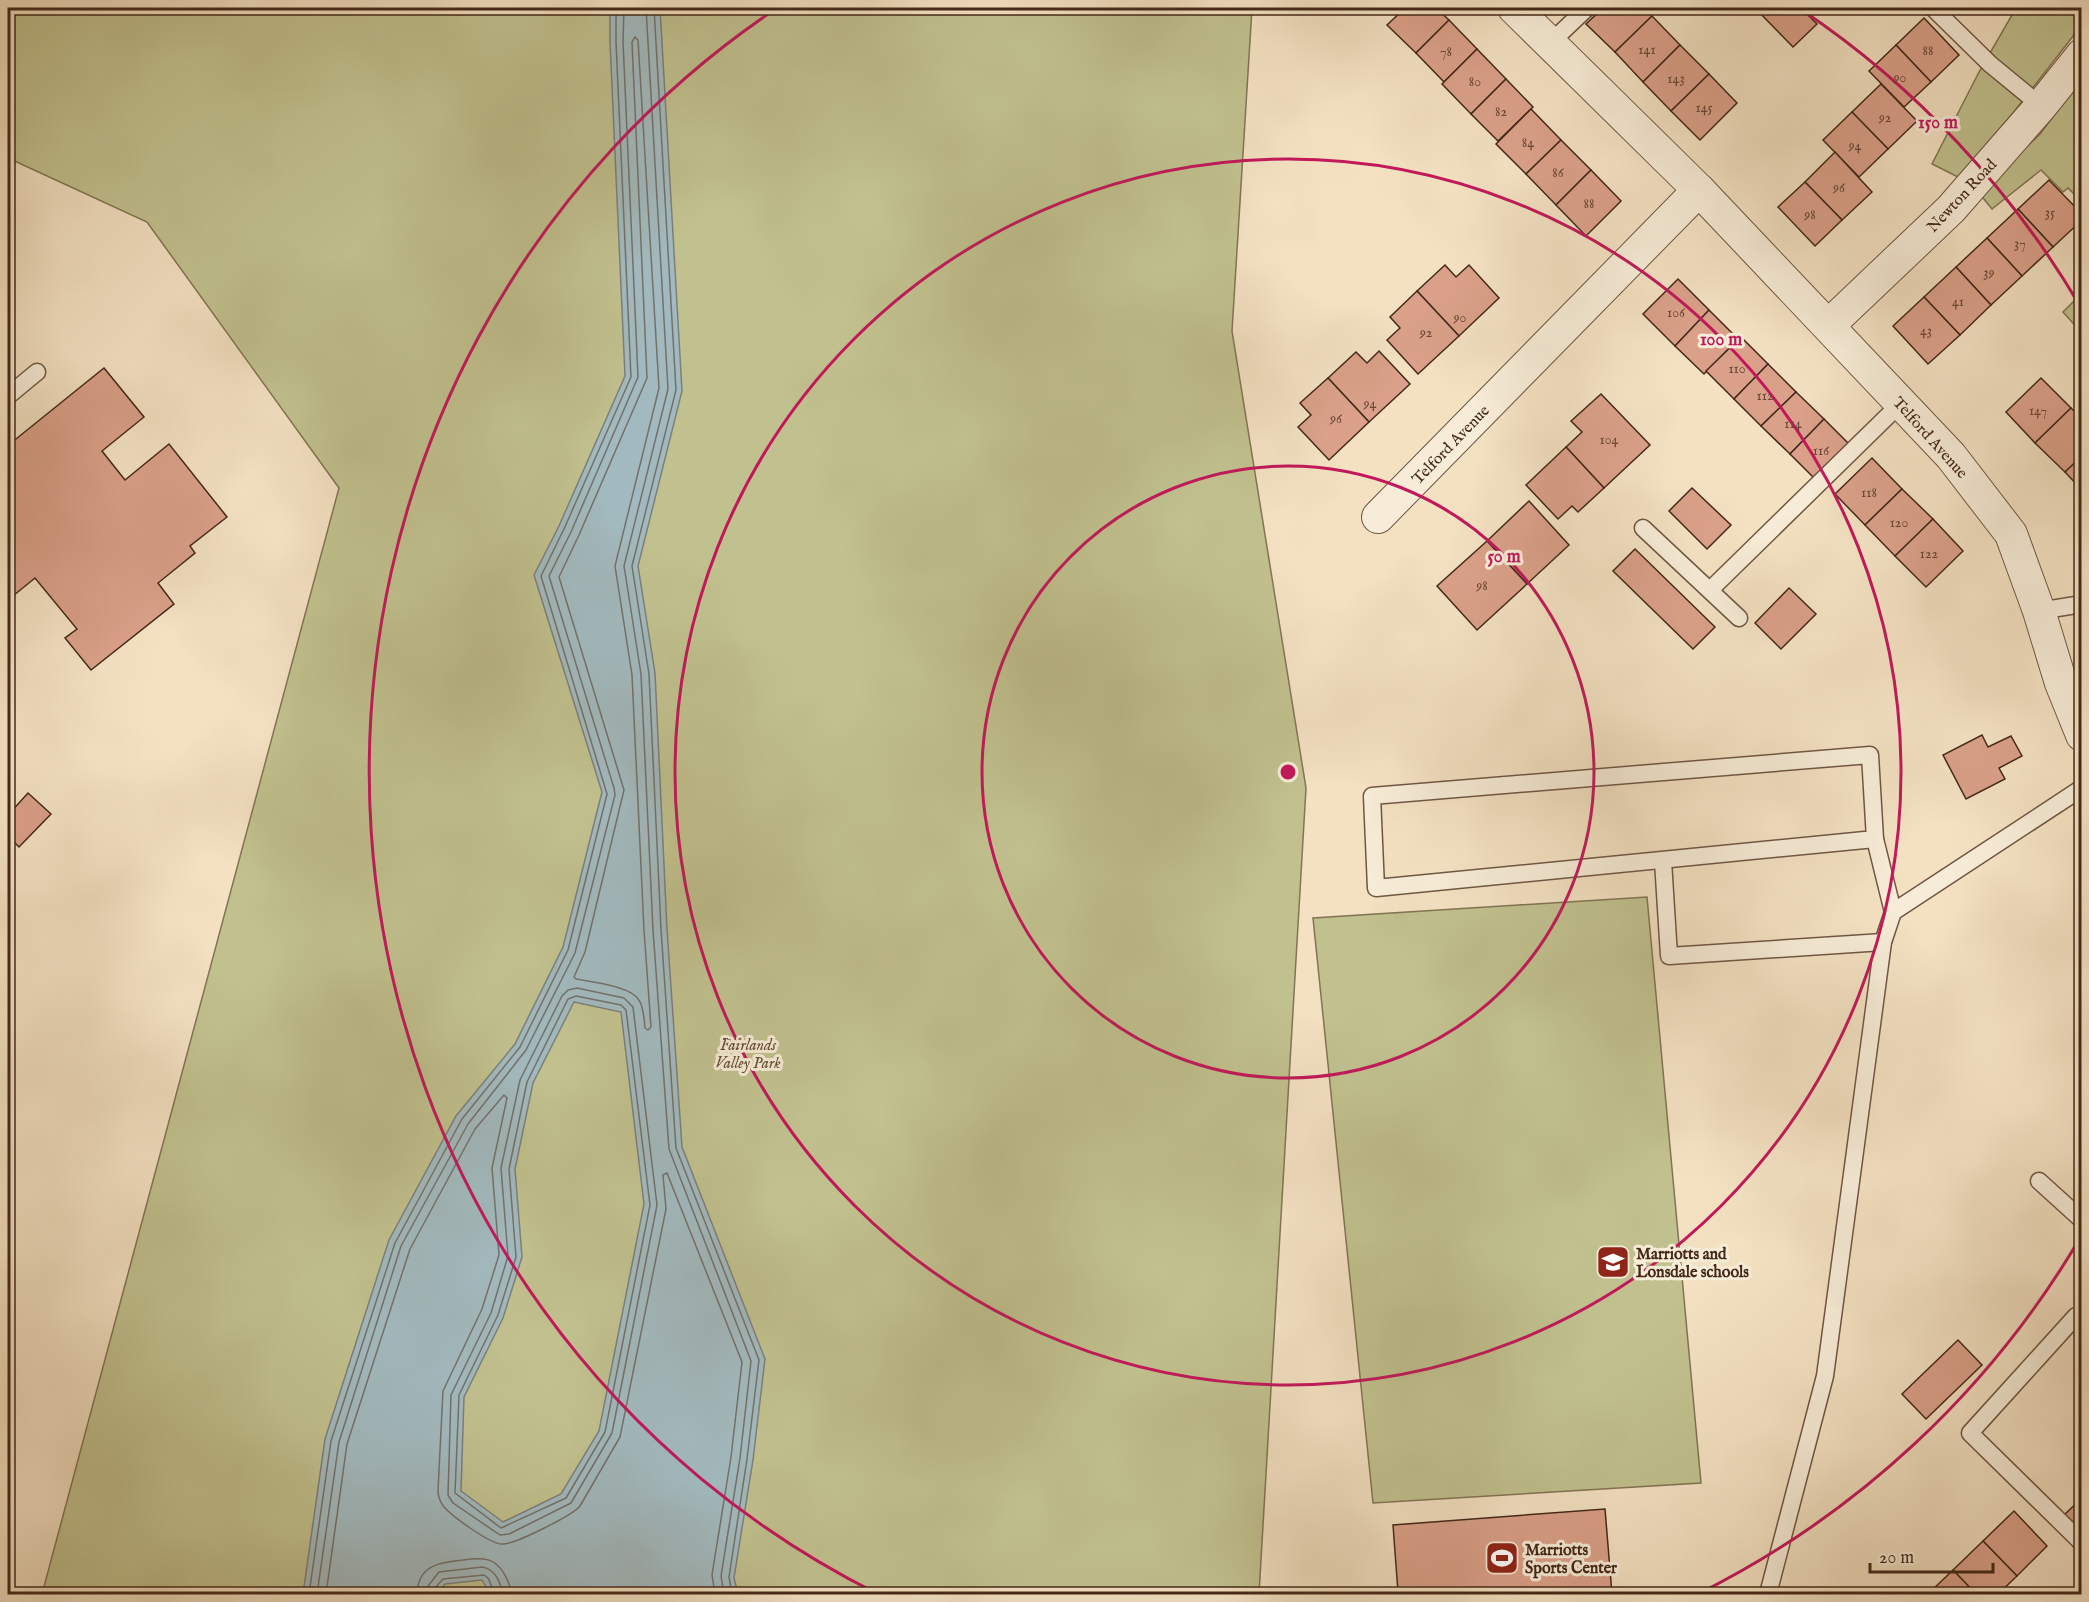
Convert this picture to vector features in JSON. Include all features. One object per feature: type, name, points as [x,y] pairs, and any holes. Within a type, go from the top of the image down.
[{"type":"street","name":"Telford Avenue","points":[[1514,8],[1699,190],[1951,456],[2011,534],[2039,611],[2061,683],[2082,735]]},
{"type":"street","name":"Newton Road","points":[[1829,325],[1951,209],[2082,55]]},
{"type":"street","name":"Telford Avenue","points":[[1378,517],[1699,190]]},
{"type":"lane","points":[[1549,44],[1587,8]]},
{"type":"lane","points":[[1933,8],[1990,64],[2041,105]]},
{"type":"lane","points":[[8,396],[37,372]]},
{"type":"lane","points":[[1710,590],[1901,404]]},
{"type":"lane","points":[[1643,528],[1739,618]]},
{"type":"lane","points":[[2039,611],[2082,604]]},
{"type":"lane","points":[[1768,1594],[1825,1376],[1883,942],[1893,912],[1875,839],[1870,755],[1372,796],[1376,888],[1875,839]]},
{"type":"lane","points":[[1893,912],[2082,788]]},
{"type":"lane","points":[[1663,861],[1669,956],[1883,942]]},
{"type":"lane","points":[[2039,1181],[2082,1220]]},
{"type":"lane","points":[[2076,1316],[1970,1433],[2082,1543]]},
{"type":"green space","name":"Fairlands Valley Park","points":[[8,8],[1252,8],[1232,331],[1306,788],[1259,1594],[42,1594],[339,488],[147,222],[8,158]]},
{"type":"green space","points":[[2016,8],[2081,8],[2081,26],[2013,113],[1958,177],[1932,164],[1979,72]]},
{"type":"green space","points":[[2081,79],[2081,201],[2068,188],[2063,192],[2041,170],[1992,209],[1979,193],[2040,134]]},
{"type":"green space","points":[[2081,294],[2081,332],[2063,312]]},
{"type":"green space","points":[[1647,897],[1701,1483],[1373,1503],[1313,918]]},
{"type":"water","points":[[610,8],[660,8],[682,391],[638,566],[655,673],[667,929],[682,1147],[765,1359],[753,1460],[734,1578],[738,1594],[490,1594],[482,1580],[445,1584],[438,1594],[303,1594],[325,1439],[389,1240],[456,1116],[515,1044],[563,947],[602,792],[534,575],[559,526],[625,376]],"holes":[[[574,1002],[621,1012],[644,1204],[599,1431],[561,1494],[503,1522],[461,1491],[464,1397],[503,1318],[522,1257],[515,1169],[533,1083]]]},
{"type":"building","points":[[1389,8],[1405,8],[1397,15]]},
{"type":"building","points":[[1405,8],[1436,8],[1449,20],[1416,53],[1387,25]]},
{"type":"building","points":[[1603,8],[1644,8],[1652,16],[1615,52],[1586,24]]},
{"type":"building","points":[[1755,8],[1801,8],[1817,24],[1793,47]]},
{"type":"building","points":[[1939,8],[1958,8],[1948,17]]},
{"type":"building","points":[[1652,16],[1680,45],[1643,82],[1615,52]]},
{"type":"building","points":[[1924,18],[1959,55],[1931,82],[1896,45]]},
{"type":"building","points":[[1449,20],[1477,49],[1444,82],[1416,53]]},
{"type":"building","points":[[1680,45],[1709,74],[1671,111],[1643,82]]},
{"type":"building","points":[[1896,45],[1931,82],[1904,107],[1869,71]]},
{"type":"building","points":[[1477,49],[1506,79],[1471,114],[1442,84]]},
{"type":"building","points":[[1709,74],[1737,103],[1700,140],[1671,111]]},
{"type":"building","points":[[1506,79],[1533,107],[1498,141],[1471,114]]},
{"type":"building","points":[[1881,84],[1917,121],[1888,149],[1852,112]]},
{"type":"building","points":[[1531,109],[1561,140],[1526,174],[1496,144]]},
{"type":"building","points":[[1852,112],[1888,149],[1859,177],[1823,140]]},
{"type":"building","points":[[1561,140],[1591,170],[1556,205],[1526,174]]},
{"type":"building","points":[[1835,152],[1872,192],[1842,220],[1805,182]]},
{"type":"building","points":[[1591,170],[1621,201],[1586,236],[1556,205]]},
{"type":"building","points":[[2049,180],[2082,214],[2082,220],[2053,247],[2018,209]]},
{"type":"building","points":[[1805,182],[1842,220],[1815,246],[1778,207]]},
{"type":"building","points":[[2018,209],[2053,247],[2022,276],[1987,238]]},
{"type":"building","points":[[1987,238],[2022,276],[1991,305],[1956,267]]},
{"type":"building","points":[[1445,265],[1456,277],[1469,265],[1499,298],[1459,336],[1417,291]]},
{"type":"building","points":[[1956,267],[1991,305],[1960,335],[1924,297]]},
{"type":"building","points":[[1678,279],[1709,310],[1675,346],[1643,314]]},
{"type":"building","points":[[1417,291],[1459,336],[1418,374],[1387,340],[1400,328],[1390,317]]},
{"type":"building","points":[[1924,297],[1960,335],[1928,364],[1893,326]]},
{"type":"building","points":[[1709,310],[1738,339],[1704,374],[1675,346]]},
{"type":"building","points":[[1741,337],[1768,364],[1734,399],[1706,371]]},
{"type":"building","points":[[1379,351],[1410,384],[1369,422],[1328,378],[1356,352],[1367,363]]},
{"type":"building","points":[[1768,364],[1796,392],[1761,426],[1734,399]]},
{"type":"building","points":[[104,368],[144,417],[102,451],[125,480],[169,444],[227,517],[190,546],[195,553],[158,583],[174,604],[91,670],[65,638],[77,629],[35,578],[8,600],[8,439],[11,443]]},
{"type":"building","points":[[1328,378],[1369,422],[1329,460],[1298,427],[1311,415],[1300,403]]},
{"type":"building","points":[[2041,378],[2071,408],[2035,443],[2006,412]]},
{"type":"building","points":[[1796,392],[1824,419],[1790,454],[1761,426]]},
{"type":"building","points":[[1601,394],[1650,445],[1604,488],[1566,447],[1582,432],[1571,421]]},
{"type":"building","points":[[2071,408],[2082,419],[2082,456],[2065,472],[2035,443]]},
{"type":"building","points":[[1824,419],[1852,447],[1817,481],[1790,454]]},
{"type":"building","points":[[1566,447],[1604,488],[1578,512],[1572,506],[1558,519],[1526,485]]},
{"type":"building","points":[[2082,456],[2082,490],[2065,472]]},
{"type":"building","points":[[1872,458],[1902,489],[1865,525],[1835,494]]},
{"type":"building","points":[[1692,488],[1731,525],[1707,549],[1669,511]]},
{"type":"building","points":[[1902,489],[1933,519],[1895,556],[1865,525]]},
{"type":"building","points":[[1529,501],[1569,545],[1527,584],[1487,541]]},
{"type":"building","points":[[1933,519],[1963,551],[1926,587],[1895,556]]},
{"type":"building","points":[[1487,541],[1527,584],[1477,630],[1437,586]]},
{"type":"building","points":[[1635,549],[1715,627],[1693,649],[1613,571]]},
{"type":"building","points":[[1789,588],[1816,614],[1781,649],[1755,623]]},
{"type":"building","points":[[1982,735],[1988,747],[2011,736],[2022,756],[1999,768],[2005,779],[1966,799],[1943,755]]},
{"type":"building","points":[[28,793],[51,814],[19,847],[8,836],[8,815]]},
{"type":"building","points":[[1958,1340],[1982,1365],[1926,1419],[1902,1394]]},
{"type":"building","points":[[2082,1498],[2082,1534],[2064,1515]]},
{"type":"building","name":"Marriotts Sports Center","points":[[1605,1509],[1612,1594],[1360,1594],[1398,1592],[1393,1525]]},
{"type":"building","points":[[2014,1511],[2047,1546],[2017,1576],[1983,1541]]},
{"type":"building","points":[[1983,1541],[2017,1576],[1998,1594],[1976,1594],[1953,1570]]},
{"type":"building","points":[[1953,1570],[1976,1594],[1928,1594]]},
{"type":"place","name":"Marriotts and Lonsdale schools","points":[[1613,1262]]},
{"type":"place","name":"Marriotts Sports Center","points":[[1502,1558]]}]
